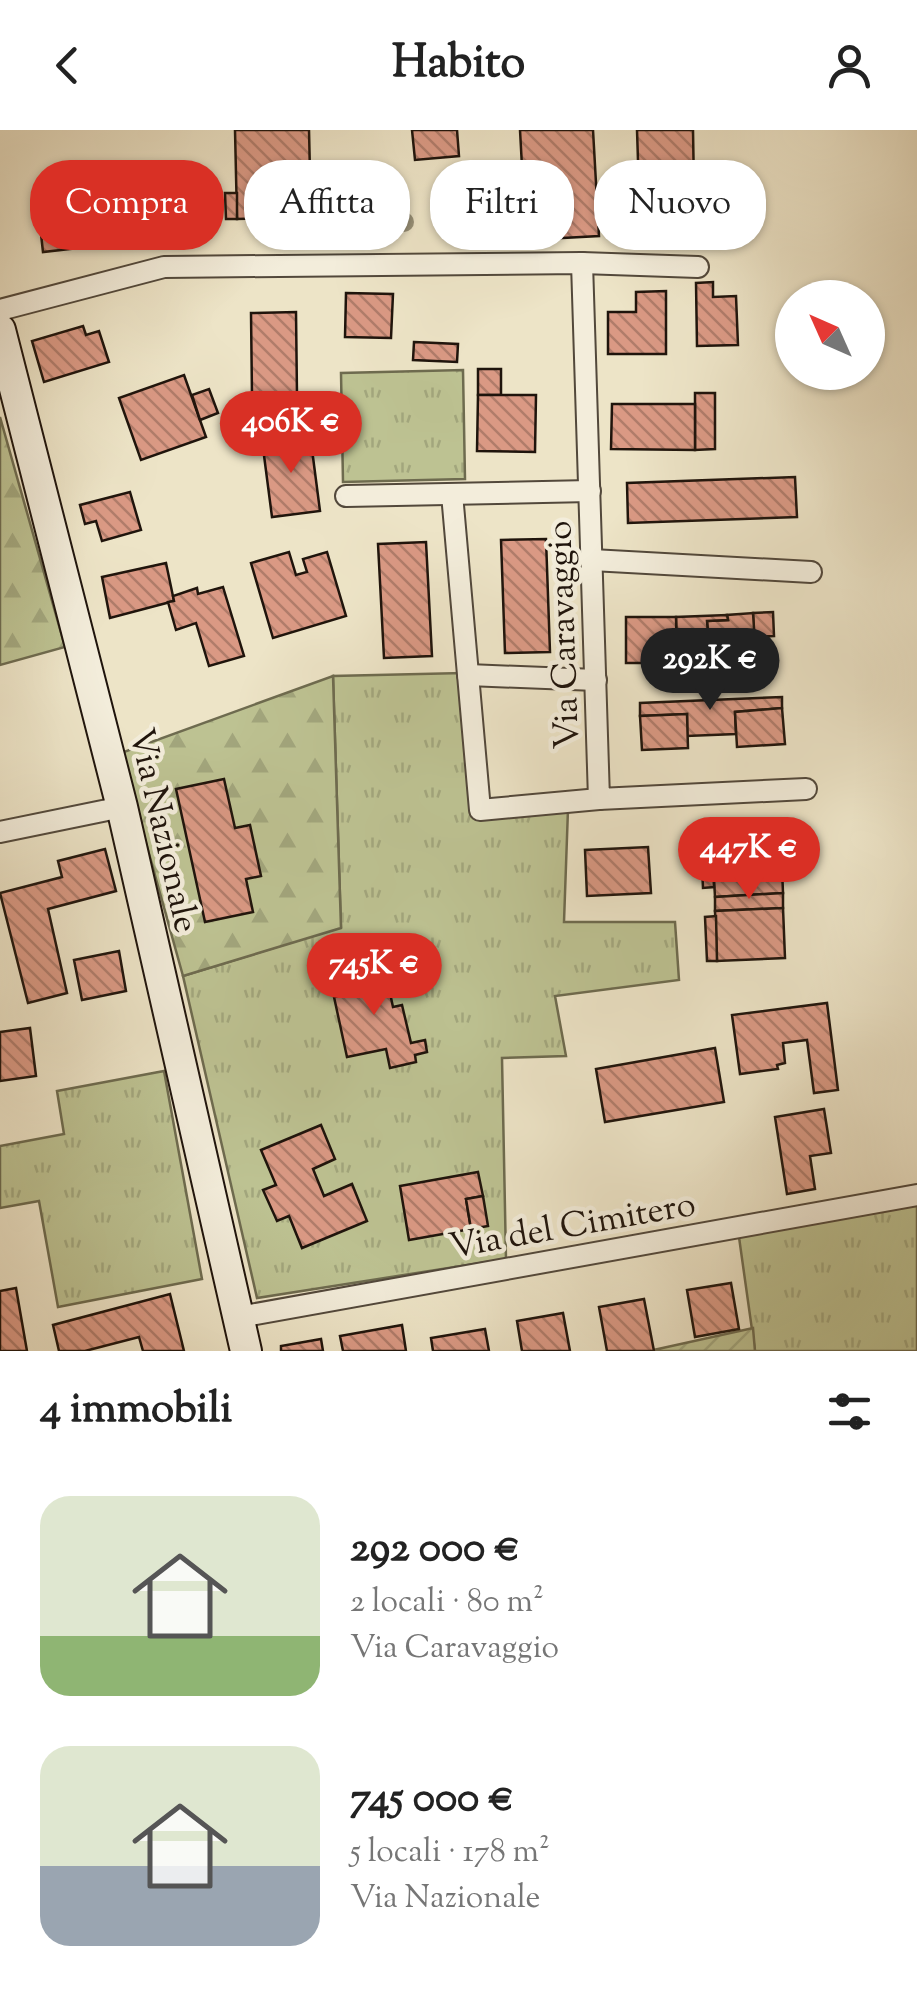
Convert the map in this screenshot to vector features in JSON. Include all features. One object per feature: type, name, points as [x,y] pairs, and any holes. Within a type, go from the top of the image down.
[{"type":"main road","name":"Via Nazionale","points":[[0,330],[122,808],[246,1351]]},
{"type":"street","points":[[0,310],[164,266],[582,263],[698,267]]},
{"type":"street","name":"Via Caravaggio","points":[[582,263],[599,799],[806,789]]},
{"type":"street","points":[[346,496],[590,491]]},
{"type":"street","points":[[452,494],[480,810],[599,799]]},
{"type":"street","points":[[592,560],[811,572]]},
{"type":"street","points":[[468,674],[596,680]]},
{"type":"street","points":[[0,832],[122,808]]},
{"type":"street","name":"Via del Cimitero","points":[[239,1317],[917,1196]]},
{"type":"green space","points":[[463,370],[465,479],[343,482],[341,373]]},
{"type":"green space","points":[[0,417],[65,647],[0,665]]},
{"type":"green space","points":[[463,673],[475,817],[568,809],[564,922],[675,922],[679,980],[555,996],[566,1056],[502,1058],[506,1259],[257,1298],[183,976],[341,927],[333,676]]},
{"type":"green space","points":[[333,676],[341,928],[183,976],[121,753]]},
{"type":"green space","points":[[164,1071],[202,1279],[58,1307],[39,1201],[0,1208],[0,1146],[64,1134],[57,1091]]},
{"type":"green space","points":[[917,1203],[917,1351],[755,1351],[738,1230]]},
{"type":"green space","points":[[753,1328],[755,1351],[649,1351]]},
{"type":"building","points":[[235,130],[309,130],[310,160],[244,160],[244,219],[237,219]]},
{"type":"building","points":[[412,130],[457,130],[459,156],[415,160]]},
{"type":"building","points":[[520,130],[593,130],[594,236],[574,237],[574,160],[522,160]]},
{"type":"building","points":[[637,130],[693,130],[694,160],[638,160]]},
{"type":"building","points":[[225,193],[237,193],[237,219],[226,219]]},
{"type":"building","points":[[713,282],[713,297],[736,296],[738,345],[697,346],[696,283]]},
{"type":"building","points":[[666,291],[666,354],[608,354],[608,312],[636,312],[636,292]]},
{"type":"building","points":[[346,293],[393,294],[391,338],[345,337]]},
{"type":"building","points":[[296,312],[297,396],[252,396],[251,313]]},
{"type":"building","points":[[83,326],[86,335],[99,331],[109,362],[44,382],[32,341]]},
{"type":"building","points":[[414,342],[458,344],[457,362],[413,360]]},
{"type":"building","points":[[478,369],[501,369],[501,395],[478,395]]},
{"type":"building","points":[[184,375],[206,437],[141,460],[119,398]]},
{"type":"building","points":[[209,389],[218,413],[200,420],[192,395]]},
{"type":"building","points":[[695,393],[715,393],[715,449],[695,450]]},
{"type":"building","points":[[478,395],[536,395],[535,452],[477,451]]},
{"type":"building","points":[[612,404],[695,404],[695,450],[611,449]]},
{"type":"building","points":[[310,434],[320,511],[272,517],[262,440]]},
{"type":"building","points":[[795,477],[797,517],[628,523],[627,483]]},
{"type":"building","points":[[130,492],[141,530],[102,541],[96,521],[85,524],[80,505]]},
{"type":"building","points":[[546,539],[550,652],[505,653],[501,540]]},
{"type":"building","points":[[426,542],[432,656],[384,658],[378,544]]},
{"type":"building","points":[[289,552],[296,575],[307,572],[303,559],[327,552],[346,616],[273,638],[251,563]]},
{"type":"building","points":[[166,563],[174,601],[110,618],[102,577]]},
{"type":"building","points":[[223,587],[244,656],[209,666],[196,623],[176,630],[168,602],[174,601],[173,596],[197,588],[198,594]]},
{"type":"building","points":[[773,612],[774,636],[754,637],[753,613]]},
{"type":"building","points":[[753,613],[756,658],[710,661],[707,621]]},
{"type":"building","points":[[727,615],[728,620],[707,621],[710,661],[677,663],[676,617]]},
{"type":"building","points":[[626,617],[676,617],[677,663],[626,663]]},
{"type":"building","points":[[782,697],[782,708],[735,712],[736,734],[687,736],[687,714],[640,716],[640,703]]},
{"type":"building","points":[[782,708],[785,744],[737,747],[735,712]]},
{"type":"building","points":[[687,714],[688,748],[642,750],[640,716]]},
{"type":"building","points":[[224,779],[235,828],[250,825],[261,876],[246,879],[253,912],[205,922],[176,789]]},
{"type":"building","points":[[781,841],[783,893],[715,897],[712,844]]},
{"type":"building","points":[[712,844],[714,887],[703,888],[701,845]]},
{"type":"building","points":[[648,847],[651,893],[587,896],[585,850]]},
{"type":"building","points":[[105,849],[116,891],[48,909],[67,993],[28,1003],[0,893],[62,877],[58,861]]},
{"type":"building","points":[[783,893],[783,908],[715,911],[715,897]]},
{"type":"building","points":[[783,908],[785,958],[717,961],[715,911]]},
{"type":"building","points":[[716,916],[717,961],[707,961],[705,917]]},
{"type":"building","points":[[119,951],[126,991],[82,1000],[74,960]]},
{"type":"building","points":[[384,965],[393,1007],[402,1005],[411,1043],[425,1040],[427,1052],[415,1055],[416,1062],[390,1068],[386,1049],[347,1057],[334,997],[342,995],[338,975]]},
{"type":"building","points":[[827,1003],[838,1090],[814,1093],[807,1040],[783,1043],[785,1063],[777,1065],[778,1069],[740,1074],[732,1015]]},
{"type":"building","points":[[30,1028],[36,1076],[0,1081],[0,1032]]},
{"type":"building","points":[[715,1048],[724,1102],[605,1122],[596,1069]]},
{"type":"building","points":[[824,1109],[831,1153],[810,1156],[815,1189],[787,1194],[775,1117]]},
{"type":"building","points":[[321,1125],[335,1159],[313,1169],[324,1196],[352,1184],[367,1221],[302,1248],[289,1216],[277,1221],[263,1190],[276,1185],[261,1150]]},
{"type":"building","points":[[478,1172],[483,1196],[466,1199],[471,1229],[409,1240],[400,1186]]},
{"type":"building","points":[[483,1196],[488,1226],[471,1229],[466,1199]]},
{"type":"building","points":[[731,1283],[739,1329],[695,1337],[687,1290]]},
{"type":"building","points":[[16,1288],[27,1351],[0,1351],[0,1291]]},
{"type":"building","points":[[170,1294],[184,1351],[143,1351],[139,1337],[85,1351],[59,1351],[53,1325]]},
{"type":"building","points":[[644,1299],[654,1351],[607,1351],[599,1307]]},
{"type":"building","points":[[563,1313],[570,1351],[522,1351],[517,1321]]},
{"type":"building","points":[[402,1325],[406,1351],[343,1351],[340,1336]]},
{"type":"building","points":[[485,1329],[489,1351],[433,1351],[431,1338]]},
{"type":"building","points":[[321,1339],[323,1351],[281,1351],[281,1346]]}]
